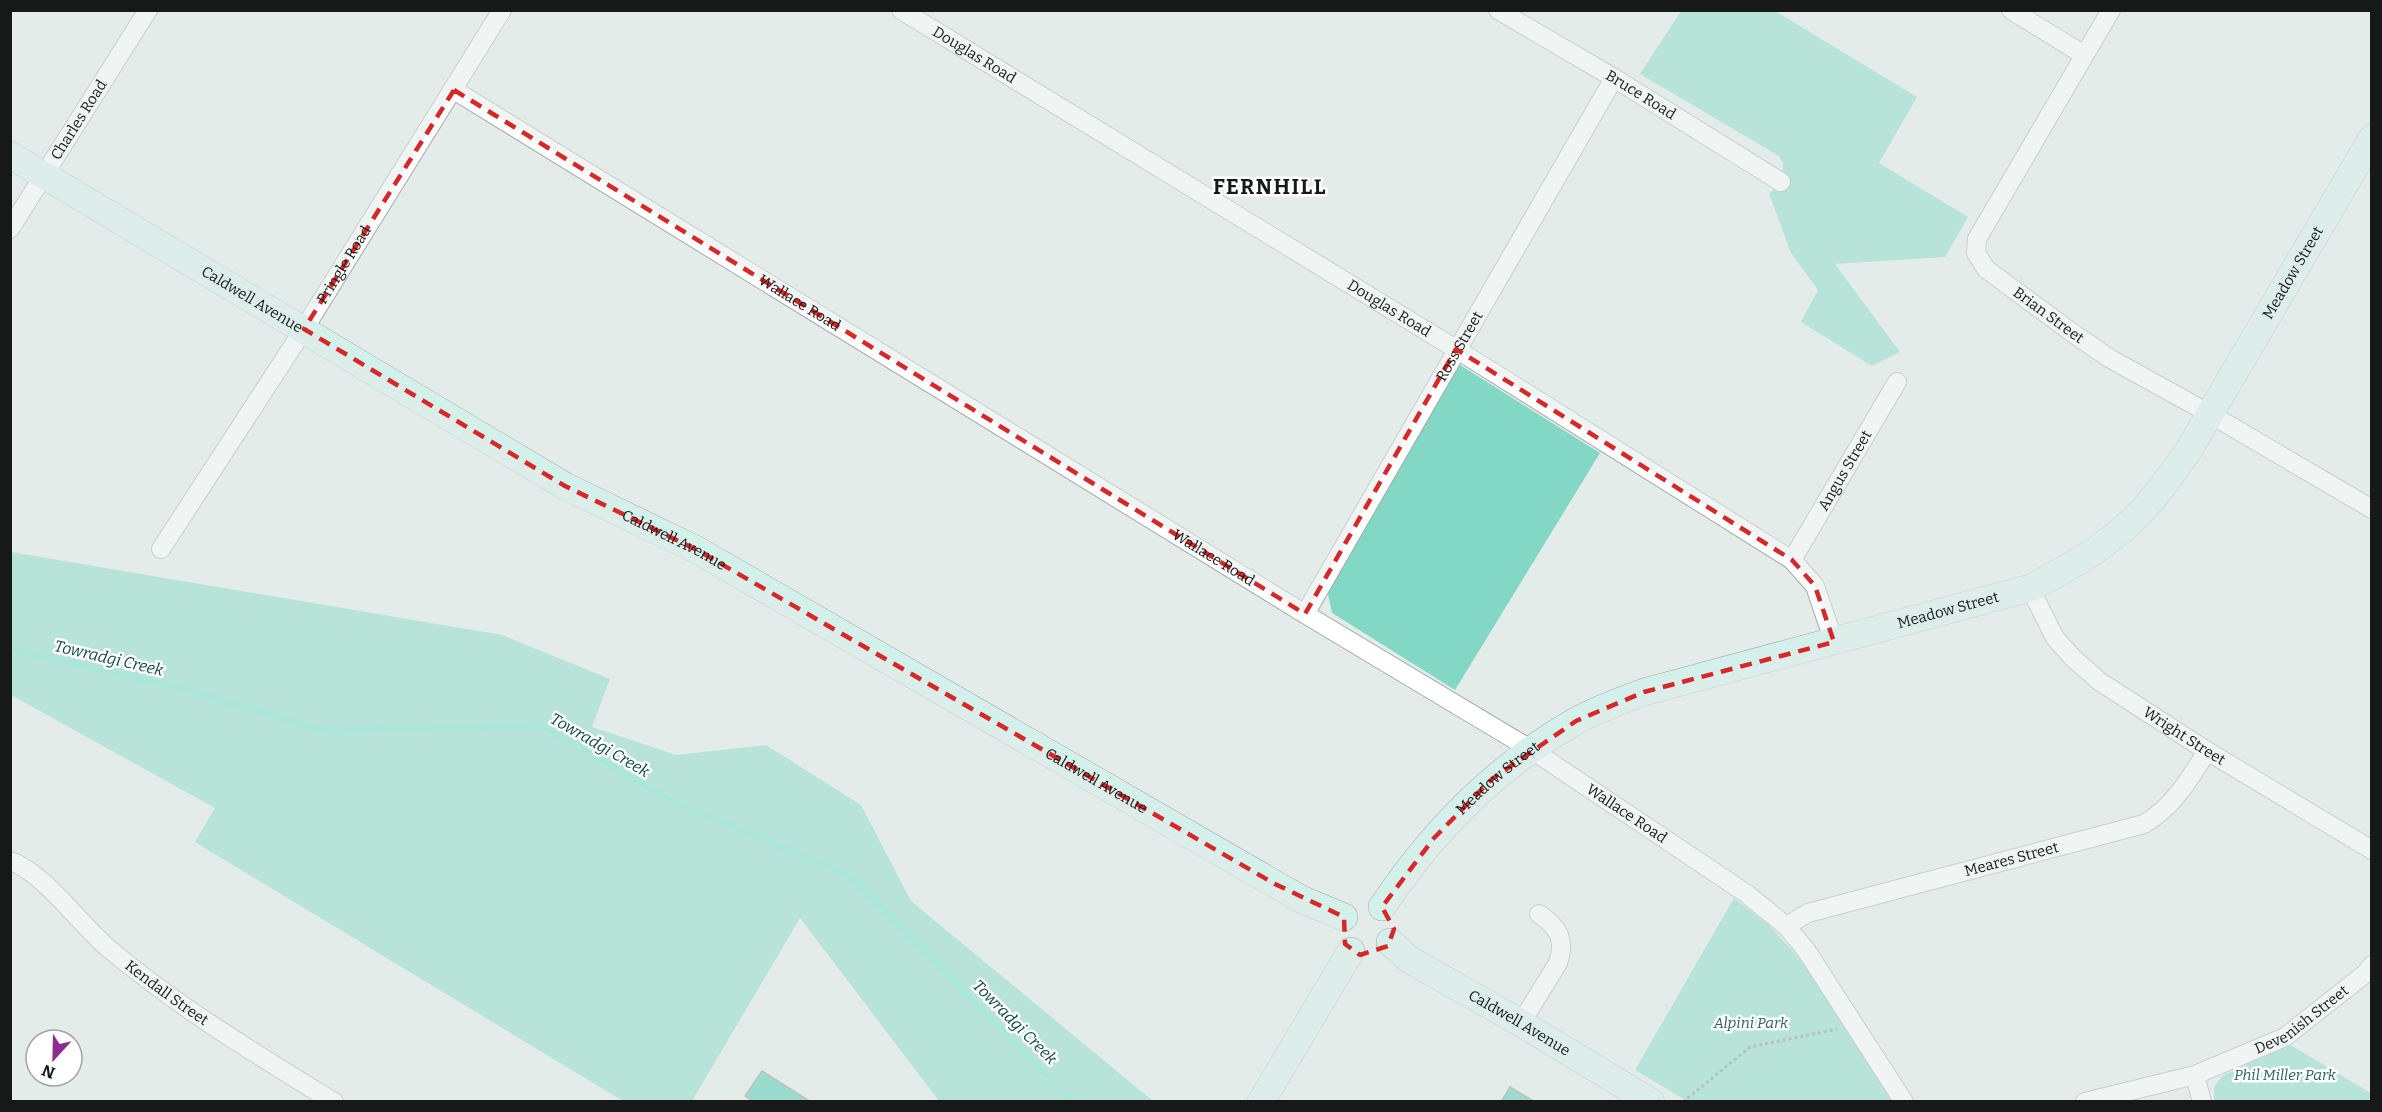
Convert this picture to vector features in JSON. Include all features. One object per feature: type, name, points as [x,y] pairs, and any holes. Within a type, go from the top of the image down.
[{"type":"main road","name":"Meadow Street","points":[[1382,907],[1409,868],[1434,838],[1492,779],[1576,721],[1605,706],[1705,674],[1834,642],[2030,588],[2073,566],[2117,534],[2136,517],[2181,461],[2372,138]]},
{"type":"main road","name":"Caldwell Avenue","points":[[10,155],[565,486],[697,550],[1275,885],[1301,899],[1344,916]]},
{"type":"main road","points":[[1368,903],[1382,907],[1392,920],[1394,929],[1390,942],[1381,952],[1369,956],[1352,951],[1341,934],[1344,916],[1359,904],[1368,903]]},
{"type":"main road","name":"Caldwell Avenue","points":[[1390,942],[1410,960],[1651,1101]]},
{"type":"main road","points":[[1261,1101],[1352,951]]},
{"type":"street","name":"Charles Road","points":[[10,230],[148,10]]},
{"type":"street","name":"Pringle Road","points":[[161,549],[304,329],[502,10]]},
{"type":"street","name":"Douglas Road","points":[[901,10],[1456,349],[1792,560],[1815,586],[1834,642]]},
{"type":"street","name":"Bruce Road","points":[[1498,10],[1614,78],[1781,182]]},
{"type":"street","points":[[2011,10],[2084,55]]},
{"type":"street","name":"Brian Street","points":[[2111,10],[1977,239],[1976,253],[1986,269],[2109,358],[2372,509]]},
{"type":"street","name":"Ross Street","points":[[1305,614],[1614,78]]},
{"type":"street","name":"Wallace Road","points":[[454,90],[1305,614],[1532,750],[1747,894],[1786,926],[1806,950],[1904,1101]]},
{"type":"street","name":"Angus Street","points":[[1792,560],[1897,382]]},
{"type":"street","name":"Wright Street","points":[[2030,588],[2055,638],[2099,681],[2207,751],[2372,850]]},
{"type":"street","name":"Meares Street","points":[[1786,926],[1808,913],[2144,824],[2160,815],[2172,802],[2207,751]]},
{"type":"street","name":"Kendall Street","points":[[13,861],[32,872],[107,947],[166,993],[241,1046],[334,1101]]},
{"type":"street","points":[[1521,1023],[1558,963],[1561,953],[1562,943],[1558,932],[1553,924],[1539,914]]},
{"type":"street","name":"Devenish Street","points":[[2085,1101],[2195,1076],[2285,1037],[2366,973],[2372,965]]},
{"type":"street","points":[[2195,1076],[2202,1101]]},
{"type":"path","points":[[1683,1101],[1750,1047],[1830,1030]]},
{"type":"highlighted area","points":[[454,90],[1305,614],[1456,349],[1792,560],[1815,586],[1834,642],[1644,692],[1576,721],[1492,779],[1434,838],[1382,907],[1394,929],[1388,946],[1360,955],[1345,944],[1344,917],[1275,884],[697,550],[565,486],[304,329]]},
{"type":"green space","points":[[1681,11],[1775,11],[1917,97],[1879,163],[1968,217],[1945,257],[1835,264],[1900,352],[1872,366],[1801,322],[1818,290],[1791,253],[1769,194],[1781,182],[1783,164],[1779,156],[1640,74]]},
{"type":"green space","points":[[1460,365],[1600,453],[1455,690],[1332,613],[1327,589]]},
{"type":"green space","points":[[11,552],[502,635],[610,679],[592,727],[676,755],[766,745],[861,805],[911,901],[1153,1101],[939,1101],[800,918],[692,1101],[623,1101],[195,842],[215,808],[11,695]]},
{"type":"green space","name":"Alpini Park","points":[[1734,898],[1769,925],[1808,968],[1894,1101],[1687,1101],[1635,1070]]},
{"type":"green space","name":"Phil Miller Park","points":[[2289,1044],[2372,1094],[2371,1102],[2214,1102],[2214,1087],[2222,1076]]},
{"type":"building","points":[[762,1071],[811,1102],[754,1102],[745,1096]]},
{"type":"building","points":[[1510,1087],[1535,1102],[1501,1102]]},
{"type":"waterway","name":"Towradgi Creek","points":[[10,649],[170,685],[326,731],[541,725],[670,800],[851,876],[1073,1102]]},
{"type":"district","name":"FERNHILL","points":[[1270,187]]}]
